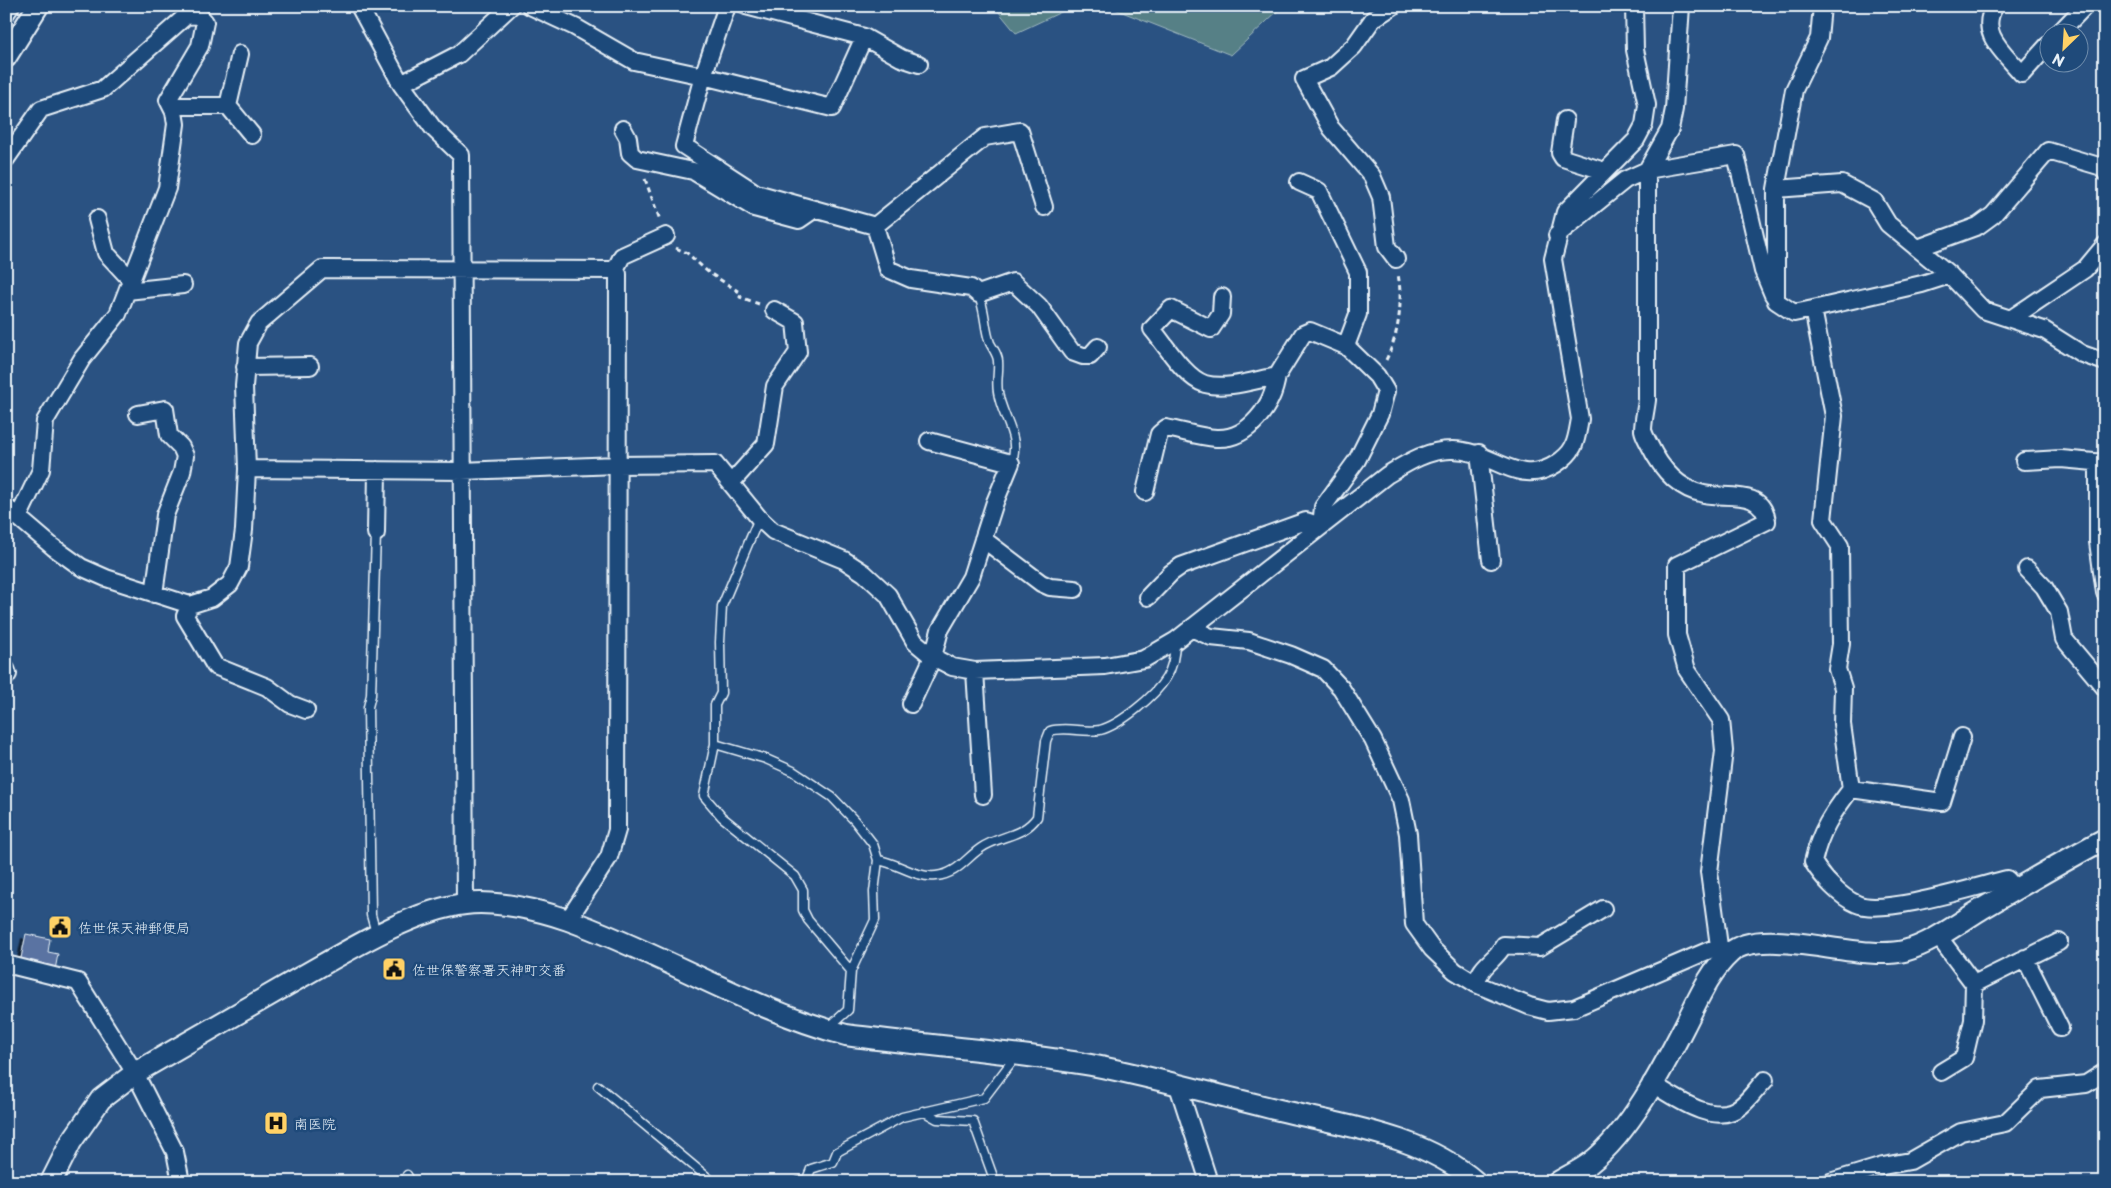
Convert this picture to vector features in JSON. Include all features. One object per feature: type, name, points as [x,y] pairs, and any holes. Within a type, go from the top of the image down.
[{"type":"street","points":[[6,14],[11,6]]},
{"type":"street","points":[[6,57],[38,6]]},
{"type":"street","points":[[358,6],[397,78],[433,128],[460,155],[465,904]]},
{"type":"street","points":[[397,78],[459,54],[511,6]]},
{"type":"street","points":[[530,6],[575,27],[634,60],[832,108],[864,37]]},
{"type":"street","points":[[728,6],[703,76],[684,146],[756,193],[875,226]]},
{"type":"street","points":[[746,6],[864,37],[901,58],[920,64]]},
{"type":"street","points":[[1393,6],[1373,19],[1354,46],[1331,67],[1304,78],[1331,128],[1372,176],[1381,197],[1387,247],[1396,259]]},
{"type":"street","points":[[247,469],[462,471],[616,465],[714,464],[732,482],[759,518],[773,530],[788,539],[844,560],[864,572],[888,595],[915,642],[933,657],[952,666],[975,671],[1105,666],[1144,659],[1175,641],[1233,597],[1272,563],[1387,475],[1418,457],[1450,450],[1478,454],[1521,473],[1543,472],[1568,456],[1575,444],[1580,419],[1553,259],[1557,236],[1565,212],[1636,140],[1644,125],[1647,105],[1635,50],[1634,6]]},
{"type":"street","points":[[1558,1182],[1590,1163],[1608,1147],[1634,1113],[1725,950],[1709,872],[1724,751],[1721,720],[1688,670],[1677,635],[1677,564],[1767,520],[1766,513],[1758,501],[1746,497],[1703,494],[1675,480],[1660,465],[1643,432],[1647,400],[1647,170],[1670,130],[1674,109],[1681,6]]},
{"type":"street","points":[[1776,301],[1776,189],[1794,90],[1819,38],[1822,6]]},
{"type":"street","points":[[1995,6],[1988,20],[1989,34],[2022,74],[2038,56]]},
{"type":"street","points":[[2070,22],[2085,6]]},
{"type":"street","points":[[6,159],[41,109],[103,89],[186,16],[199,15],[205,22],[200,46],[168,100],[172,106],[176,124],[166,188],[118,314],[82,359],[46,421],[41,470],[12,512],[81,567],[190,605],[212,598],[230,584],[239,567],[244,530],[247,469],[246,367],[248,342],[259,323],[322,269],[615,270]]},
{"type":"street","points":[[228,106],[240,54]]},
{"type":"street","points":[[172,106],[228,106]]},
{"type":"street","points":[[228,106],[252,135]]},
{"type":"street","points":[[1565,120],[1560,153],[1563,158],[1604,171]]},
{"type":"street","points":[[623,129],[628,138],[630,153],[637,159],[692,171],[754,208],[799,220],[815,209]]},
{"type":"street","points":[[875,226],[985,137],[1020,131],[1044,207]]},
{"type":"street","points":[[1918,248],[1978,226],[1993,215],[2048,150],[2102,167],[2105,172]]},
{"type":"street","points":[[1557,236],[1625,180],[1647,170],[1736,155],[1763,271],[1776,301],[1794,313],[1922,284],[1950,275]]},
{"type":"street","points":[[1299,182],[1318,191],[1358,272],[1358,314],[1346,346]]},
{"type":"street","points":[[1776,189],[1842,184],[1874,201],[1888,224],[1950,275],[1983,310],[2044,330],[2082,354],[2105,362]]},
{"type":"street","points":[[97,219],[106,253],[129,286]]},
{"type":"street","points":[[875,226],[888,269],[911,279],[971,288],[978,294],[1012,282],[1039,306],[1072,352],[1083,356],[1090,356],[1098,347]]},
{"type":"street","points":[[615,270],[622,256],[666,236]]},
{"type":"street","points":[[2012,318],[2085,269],[2105,245]]},
{"type":"street","points":[[568,920],[609,856],[617,830],[616,465],[618,274],[615,270]]},
{"type":"street","points":[[129,286],[183,285]]},
{"type":"street","points":[[1222,297],[1221,314],[1211,328],[1171,309],[1152,329],[1189,374],[1204,384],[1221,386],[1277,376]]},
{"type":"street","points":[[1813,309],[1834,416],[1823,520],[1840,546],[1841,644],[1837,669],[1843,688],[1842,724],[1851,789],[1831,815],[1818,839],[1813,862],[1822,878],[1857,904],[1874,906],[1931,899],[2008,878],[2016,889]]},
{"type":"street","points":[[732,482],[766,444],[775,386],[798,352],[795,322],[774,310]]},
{"type":"street","points":[[1145,492],[1159,434],[1166,428],[1218,438],[1236,434],[1258,420],[1276,386],[1277,376],[1303,334],[1310,331],[1346,346],[1377,376],[1386,391],[1380,414],[1357,460],[1323,507],[1321,526]]},
{"type":"street","points":[[246,367],[310,366]]},
{"type":"street","points":[[138,414],[165,409],[169,435],[181,447],[185,456],[182,472],[164,515],[154,594]]},
{"type":"street","points":[[911,704],[933,657],[940,630],[966,588],[1011,463],[929,441]]},
{"type":"street","points":[[1478,454],[1491,560]]},
{"type":"street","points":[[2024,461],[2061,459],[2101,463],[2098,542],[2105,593]]},
{"type":"street","points":[[376,533],[377,470]]},
{"type":"street","points":[[1148,597],[1171,573],[1181,566],[1306,521],[1321,526]]},
{"type":"street","points":[[983,539],[1041,583],[1050,587],[1075,589]]},
{"type":"street","points":[[2027,569],[2044,587],[2059,612],[2064,639],[2105,688]]},
{"type":"street","points":[[190,605],[185,616],[215,666],[267,687],[290,704],[306,710]]},
{"type":"street","points":[[1191,628],[1211,637],[1249,641],[1291,655],[1323,669],[1341,688],[1373,740],[1401,800],[1408,834],[1414,924],[1432,949],[1455,971],[1476,984],[1530,1006],[1548,1011],[1574,1008],[1725,950],[1749,943],[1779,942],[1878,953],[1904,951],[1938,936],[2105,839]]},
{"type":"street","points":[[6,669],[8,674],[6,677]]},
{"type":"street","points":[[975,671],[983,795]]},
{"type":"street","points":[[1851,789],[1942,802],[1962,737]]},
{"type":"street","points":[[51,1182],[71,1142],[101,1099],[136,1074],[377,935],[431,912],[465,904],[532,910],[568,920],[734,994],[805,1024],[825,1030],[846,1035],[1018,1054],[1091,1066],[1178,1086],[1376,1133],[1431,1151],[1461,1168],[1476,1182]]},
{"type":"street","points":[[1476,984],[1479,972],[1498,954],[1504,945],[1540,947],[1603,909]]},
{"type":"street","points":[[1938,936],[1974,984],[1973,1020],[1964,1058],[1941,1072]]},
{"type":"street","points":[[1974,984],[2059,942]]},
{"type":"street","points":[[2025,958],[2060,1028]]},
{"type":"street","points":[[6,964],[78,982],[136,1074],[175,1152],[178,1180]]},
{"type":"street","points":[[1830,1182],[1883,1166],[1910,1161],[1961,1132],[2005,1123],[2040,1089],[2086,1084],[2105,1072]]},
{"type":"street","points":[[1651,1083],[1702,1112],[1718,1114],[1740,1108],[1765,1080]]},
{"type":"street","points":[[1178,1086],[1209,1182]]},
{"type":"lane","points":[[978,294],[982,303],[989,342],[998,360],[996,374],[998,395],[1013,438],[1014,456],[1011,463]]},
{"type":"lane","points":[[759,518],[722,606],[720,642],[721,693],[715,705],[715,744],[704,796],[722,817],[795,876],[802,890],[803,910],[808,920],[851,971]]},
{"type":"lane","points":[[376,533],[371,695],[368,708],[371,915],[377,935]]},
{"type":"lane","points":[[878,860],[919,875],[937,876],[956,871],[982,847],[1016,835],[1031,826],[1037,817],[1046,740],[1050,731],[1058,729],[1099,730],[1118,722],[1158,690],[1167,677],[1175,657],[1175,641]]},
{"type":"lane","points":[[715,744],[766,759],[793,772],[832,797],[855,821],[873,844],[878,860],[874,892],[875,920],[851,971],[848,1010],[825,1030]]},
{"type":"lane","points":[[798,1182],[807,1178],[811,1169],[833,1162],[837,1152],[902,1117],[984,1098],[1018,1054]]},
{"type":"lane","points":[[598,1086],[713,1182]]},
{"type":"lane","points":[[923,1111],[937,1119],[973,1122],[995,1182]]},
{"type":"path","points":[[649,162],[644,176],[671,246],[687,253],[708,272],[741,294],[740,297],[774,310]]},
{"type":"path","points":[[1377,376],[1393,346],[1399,319],[1400,287],[1396,259]]},
{"type":"green space","points":[[994,6],[1074,6],[1016,33]]},
{"type":"green space","points":[[1107,6],[1283,6],[1231,55]]},
{"type":"building","name":"佐世保天神郵便局","points":[[26,934],[50,939],[48,952],[58,954],[55,970],[20,963]]},
{"type":"place","name":"佐世保天神郵便局","points":[[60,927]]},
{"type":"place","name":"佐世保警察署天神町交番","points":[[394,969]]},
{"type":"place","name":"南医院","points":[[276,1123]]}]
